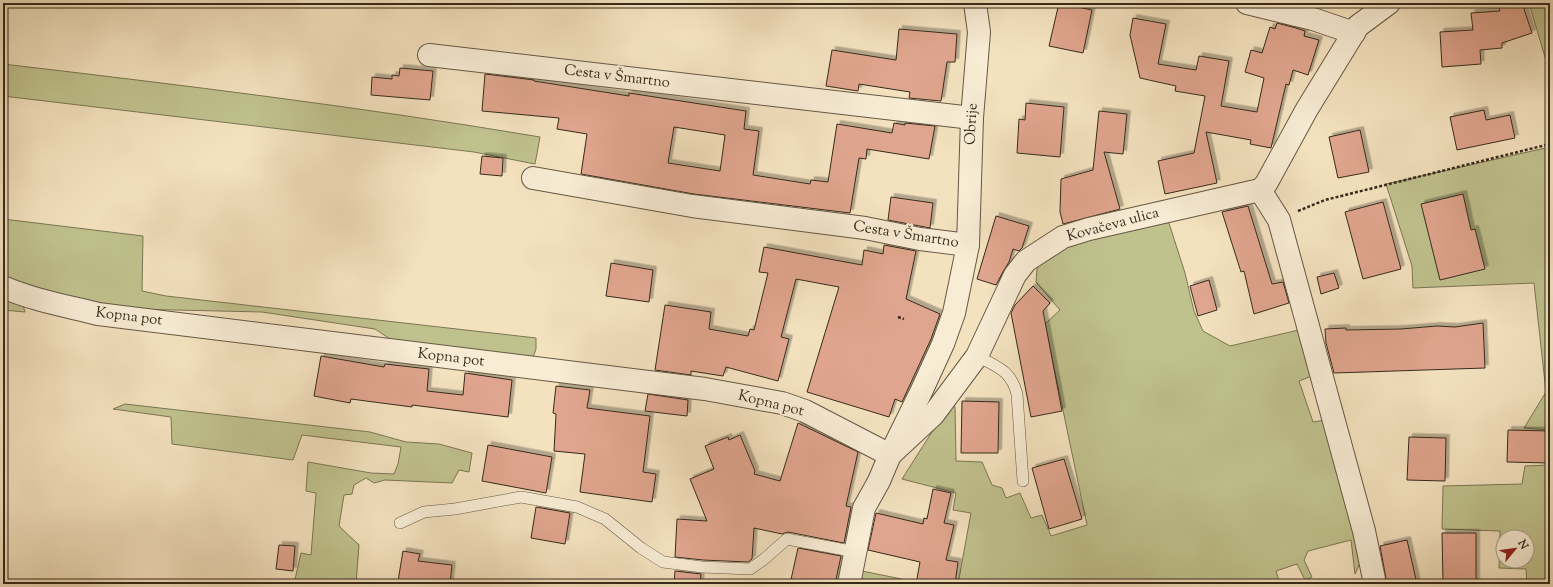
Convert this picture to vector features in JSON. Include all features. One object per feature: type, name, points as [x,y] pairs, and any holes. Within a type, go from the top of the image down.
[{"type":"street","name":"Obrije","points":[[968,245],[972,118],[979,32],[975,3]]},
{"type":"street","points":[[1247,3],[1313,19],[1354,33]]},
{"type":"street","points":[[1375,584],[1364,531],[1279,220],[1260,190],[1266,184],[1307,109],[1358,26],[1388,3]]},
{"type":"street","name":"Cesta v Šmartno","points":[[429,55],[972,118]]},
{"type":"street","name":"Cesta v Šmartno","points":[[533,178],[692,206],[866,228],[920,239],[968,245],[954,313],[943,344],[879,481],[864,508],[849,584]]},
{"type":"street","name":"Kovačeva ulica","points":[[890,455],[933,415],[977,356],[1014,275],[1026,262],[1062,237],[1089,229],[1260,190]]},
{"type":"street","name":"Kopna pot","points":[[3,287],[50,303],[98,314],[270,334],[704,389],[752,397],[782,403],[805,411],[890,455]]},
{"type":"lane","points":[[977,356],[1007,374],[1014,383],[1017,394],[1023,481]]},
{"type":"lane","points":[[400,522],[424,512],[455,509],[521,498],[577,507],[605,519],[641,548],[662,562],[702,567],[750,569],[787,539],[856,552]]},
{"type":"path","points":[[1279,220],[1325,200],[1550,144]]},
{"type":"path","points":[[898,317],[904,319]]},
{"type":"green space","points":[[1529,3],[1550,3],[1550,74]]},
{"type":"green space","points":[[3,64],[205,88],[339,106],[540,137],[535,164],[474,152],[3,96]]},
{"type":"green space","points":[[1550,147],[1550,430],[1524,428],[1546,392],[1534,283],[1413,288],[1412,266],[1386,184]]},
{"type":"green space","points":[[1167,217],[1185,273],[1194,311],[1203,331],[1230,346],[1303,329],[1312,376],[1299,381],[1313,422],[1326,420],[1338,461],[1360,563],[1355,574],[1351,540],[1308,551],[1304,560],[1312,577],[1305,580],[1297,564],[1276,571],[1280,584],[958,584],[971,513],[953,510],[956,493],[902,479],[951,402],[955,407],[956,461],[982,462],[992,485],[1002,488],[1006,498],[1020,493],[1031,518],[1042,515],[1051,536],[1087,525],[1045,324],[1060,310],[1036,282],[1037,269],[1042,259],[1059,247]]},
{"type":"green space","points":[[3,219],[143,236],[142,291],[166,296],[536,338],[536,349],[532,360],[396,343],[375,329],[262,312],[132,309],[55,294],[3,277]]},
{"type":"green space","points":[[3,295],[22,302],[25,312],[3,310]]},
{"type":"green space","points":[[125,404],[370,432],[406,442],[439,444],[472,453],[469,472],[459,470],[452,483],[385,480],[374,483],[366,478],[354,485],[352,494],[344,495],[339,526],[359,545],[356,584],[294,584],[301,553],[311,555],[316,493],[306,491],[308,462],[371,473],[394,474],[398,464],[401,447],[302,435],[293,460],[172,444],[171,417],[113,409]]},
{"type":"green space","points":[[1550,465],[1550,584],[1527,584],[1526,569],[1535,569],[1535,529],[1495,529],[1495,531],[1442,529],[1443,486],[1522,484],[1525,466]]},
{"type":"green space","points":[[862,571],[926,584],[859,584]]},
{"type":"building","points":[[1059,3],[1092,10],[1083,53],[1049,46]]},
{"type":"building","points":[[1497,3],[1522,3],[1532,33],[1502,43],[1502,48],[1480,50],[1481,64],[1442,67],[1440,32],[1473,30],[1471,13],[1500,11]]},
{"type":"building","points":[[1133,18],[1166,24],[1158,64],[1196,70],[1199,56],[1229,61],[1221,106],[1257,112],[1264,78],[1245,72],[1251,50],[1262,53],[1270,27],[1275,29],[1277,23],[1296,28],[1305,31],[1304,36],[1319,40],[1308,75],[1293,70],[1289,85],[1286,84],[1271,148],[1250,144],[1251,140],[1206,132],[1217,183],[1165,194],[1158,161],[1194,153],[1205,96],[1175,91],[1176,86],[1140,78],[1130,35]]},
{"type":"building","points":[[899,29],[957,34],[955,62],[947,62],[941,101],[909,98],[910,92],[859,84],[858,91],[826,86],[832,50],[896,60]]},
{"type":"building","points":[[400,68],[433,71],[430,100],[371,95],[372,77],[392,79],[392,75],[399,76]]},
{"type":"building","points":[[485,74],[534,80],[629,96],[629,93],[746,111],[744,129],[759,131],[753,175],[810,184],[811,180],[828,182],[837,124],[892,133],[894,123],[935,126],[929,159],[867,149],[866,159],[859,158],[850,213],[694,194],[581,174],[587,134],[557,129],[559,118],[482,111]],"holes":[[[674,127],[725,135],[720,171],[668,163]]]},
{"type":"building","points":[[1026,103],[1064,107],[1060,157],[1017,153],[1019,119],[1025,120]]},
{"type":"building","points":[[1484,110],[1486,120],[1510,115],[1515,138],[1457,150],[1450,117]]},
{"type":"building","points":[[1099,111],[1127,114],[1123,154],[1104,152],[1120,209],[1063,224],[1060,212],[1061,179],[1093,170]]},
{"type":"building","points":[[1360,130],[1369,172],[1338,178],[1329,137]]},
{"type":"building","points":[[482,156],[503,158],[502,176],[480,174]]},
{"type":"building","points":[[1463,194],[1471,230],[1475,229],[1485,269],[1440,280],[1421,204]]},
{"type":"building","points":[[891,197],[933,203],[930,228],[888,220]]},
{"type":"building","points":[[1383,202],[1401,269],[1363,279],[1345,212]]},
{"type":"building","points":[[1248,206],[1272,284],[1283,282],[1289,303],[1254,314],[1244,271],[1241,272],[1222,212]]},
{"type":"building","points":[[996,216],[1029,226],[1022,248],[1019,251],[1013,249],[1009,262],[996,285],[977,279]]},
{"type":"building","points":[[884,245],[916,251],[906,299],[940,314],[931,339],[902,402],[895,399],[889,417],[807,392],[839,287],[796,279],[781,337],[789,339],[778,381],[726,367],[723,376],[691,371],[691,375],[655,370],[665,305],[711,312],[709,329],[748,336],[750,329],[754,330],[768,273],[759,272],[764,247],[862,265],[864,250],[883,254]]},
{"type":"building","points":[[611,263],[653,270],[649,302],[606,296]]},
{"type":"building","points":[[1334,273],[1339,288],[1321,294],[1317,277]]},
{"type":"building","points":[[1209,280],[1217,310],[1198,316],[1190,286]]},
{"type":"building","points":[[1033,286],[1050,303],[1043,311],[1062,411],[1031,417],[1011,313],[1015,305]]},
{"type":"building","points":[[1483,323],[1485,368],[1334,373],[1326,343],[1325,329],[1346,328],[1346,330],[1401,329],[1437,326],[1455,327]]},
{"type":"building","points":[[321,356],[384,367],[385,364],[429,369],[427,391],[463,395],[465,373],[512,380],[508,417],[351,399],[350,403],[314,396]]},
{"type":"building","points":[[556,386],[590,390],[587,408],[650,416],[643,472],[656,474],[652,502],[580,492],[585,454],[554,451],[556,414],[553,413]]},
{"type":"building","points":[[648,394],[688,400],[687,416],[645,411]]},
{"type":"building","points":[[962,401],[999,402],[998,453],[961,453]]},
{"type":"building","points":[[798,423],[858,452],[846,506],[851,507],[844,543],[788,532],[782,534],[754,528],[752,559],[748,562],[675,557],[677,519],[707,521],[690,479],[714,469],[705,446],[728,437],[729,440],[740,435],[755,471],[754,474],[780,481]]},
{"type":"building","points":[[1508,430],[1550,431],[1550,463],[1507,462]]},
{"type":"building","points":[[1409,437],[1446,438],[1445,481],[1407,480]]},
{"type":"building","points":[[488,445],[552,457],[546,493],[482,481]]},
{"type":"building","points":[[1064,459],[1082,519],[1049,529],[1032,468]]},
{"type":"building","points":[[933,489],[951,493],[944,523],[954,525],[946,560],[958,562],[955,584],[916,584],[920,562],[868,550],[876,513],[923,524],[924,518],[927,519]]},
{"type":"building","points":[[536,507],[570,513],[565,544],[531,538]]},
{"type":"building","points":[[1442,533],[1476,533],[1476,584],[1443,584]]},
{"type":"building","points":[[1407,540],[1417,584],[1387,584],[1380,546]]},
{"type":"building","points":[[279,545],[295,546],[293,571],[276,569]]},
{"type":"building","points":[[798,548],[841,556],[835,584],[790,584]]},
{"type":"building","points":[[403,551],[420,554],[418,561],[452,565],[450,584],[415,582],[415,584],[398,581]]},
{"type":"building","points":[[675,571],[701,574],[700,584],[674,584]]}]
